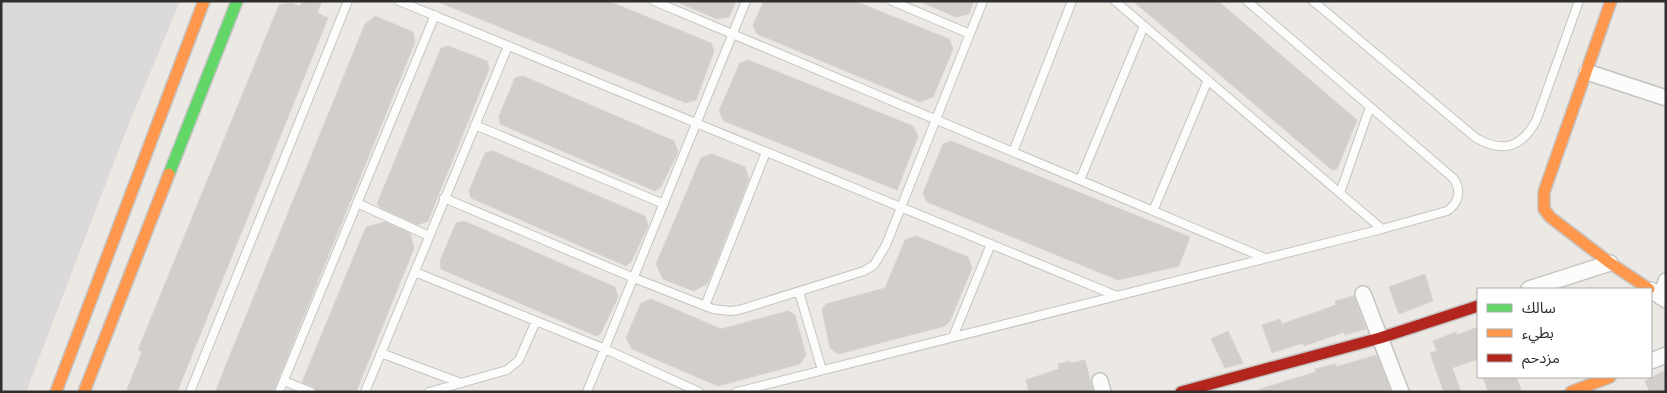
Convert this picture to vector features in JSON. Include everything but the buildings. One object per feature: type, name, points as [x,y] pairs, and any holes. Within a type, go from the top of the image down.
[{"type":"street","points":[[56,392],[204,1]]},
{"type":"street","points":[[84,392],[237,1]]},
{"type":"street","points":[[1611,1],[1544,192],[1544,209],[1550,217],[1610,263],[1648,288]]},
{"type":"street","points":[[1587,72],[1666,98]]},
{"type":"street","points":[[1532,288],[1610,263]]},
{"type":"street","points":[[1657,294],[1666,281]]},
{"type":"street","points":[[1363,294],[1401,392]]},
{"type":"street","points":[[1181,392],[1380,338],[1477,306]]},
{"type":"street","points":[[1652,361],[1666,355]]},
{"type":"street","points":[[1571,392],[1607,378]]},
{"type":"lane","points":[[190,392],[348,1]]},
{"type":"lane","points":[[399,1],[1117,296]]},
{"type":"lane","points":[[654,1],[1265,258]]},
{"type":"lane","points":[[587,392],[698,124],[746,1]]},
{"type":"lane","points":[[892,1],[970,34]]},
{"type":"lane","points":[[444,198],[634,278],[721,311],[739,310],[864,271],[874,265],[886,245],[983,1]]},
{"type":"lane","points":[[1013,152],[1072,1]]},
{"type":"lane","points":[[1115,1],[1382,229]]},
{"type":"lane","points":[[737,392],[1382,229],[1447,211],[1456,204],[1459,193],[1454,178],[1247,1]]},
{"type":"lane","points":[[1313,1],[1476,138],[1489,145],[1504,147],[1524,139],[1536,122],[1579,1]]},
{"type":"lane","points":[[279,392],[435,16]]},
{"type":"lane","points":[[1080,180],[1144,26]]},
{"type":"lane","points":[[365,392],[508,46]]},
{"type":"lane","points":[[1153,211],[1208,80]]},
{"type":"lane","points":[[1340,193],[1370,107]]},
{"type":"lane","points":[[475,125],[664,204]]},
{"type":"lane","points":[[705,306],[766,152]]},
{"type":"lane","points":[[357,204],[429,236]]},
{"type":"lane","points":[[953,337],[991,244]]},
{"type":"lane","points":[[414,272],[605,349],[699,392]]},
{"type":"lane","points":[[799,292],[822,370]]},
{"type":"lane","points":[[429,392],[500,373],[514,366],[519,360],[536,321]]},
{"type":"lane","points":[[381,353],[461,383]]},
{"type":"lane","points":[[284,380],[311,392]]},
{"type":"shaded area","points":[[1,1],[180,1],[126,131],[26,392],[1,392]]},
{"type":"traffic: fast","points":[[169,174],[237,1]]},
{"type":"traffic: slow","points":[[56,392],[204,1]]},
{"type":"traffic: slow","points":[[1611,1],[1544,192],[1544,209],[1550,217],[1610,263],[1648,288]]},
{"type":"traffic: slow","points":[[84,392],[169,174]]},
{"type":"traffic: slow","points":[[1571,392],[1607,378]]},
{"type":"traffic: jam","points":[[1181,392],[1380,338],[1477,306]]}]
